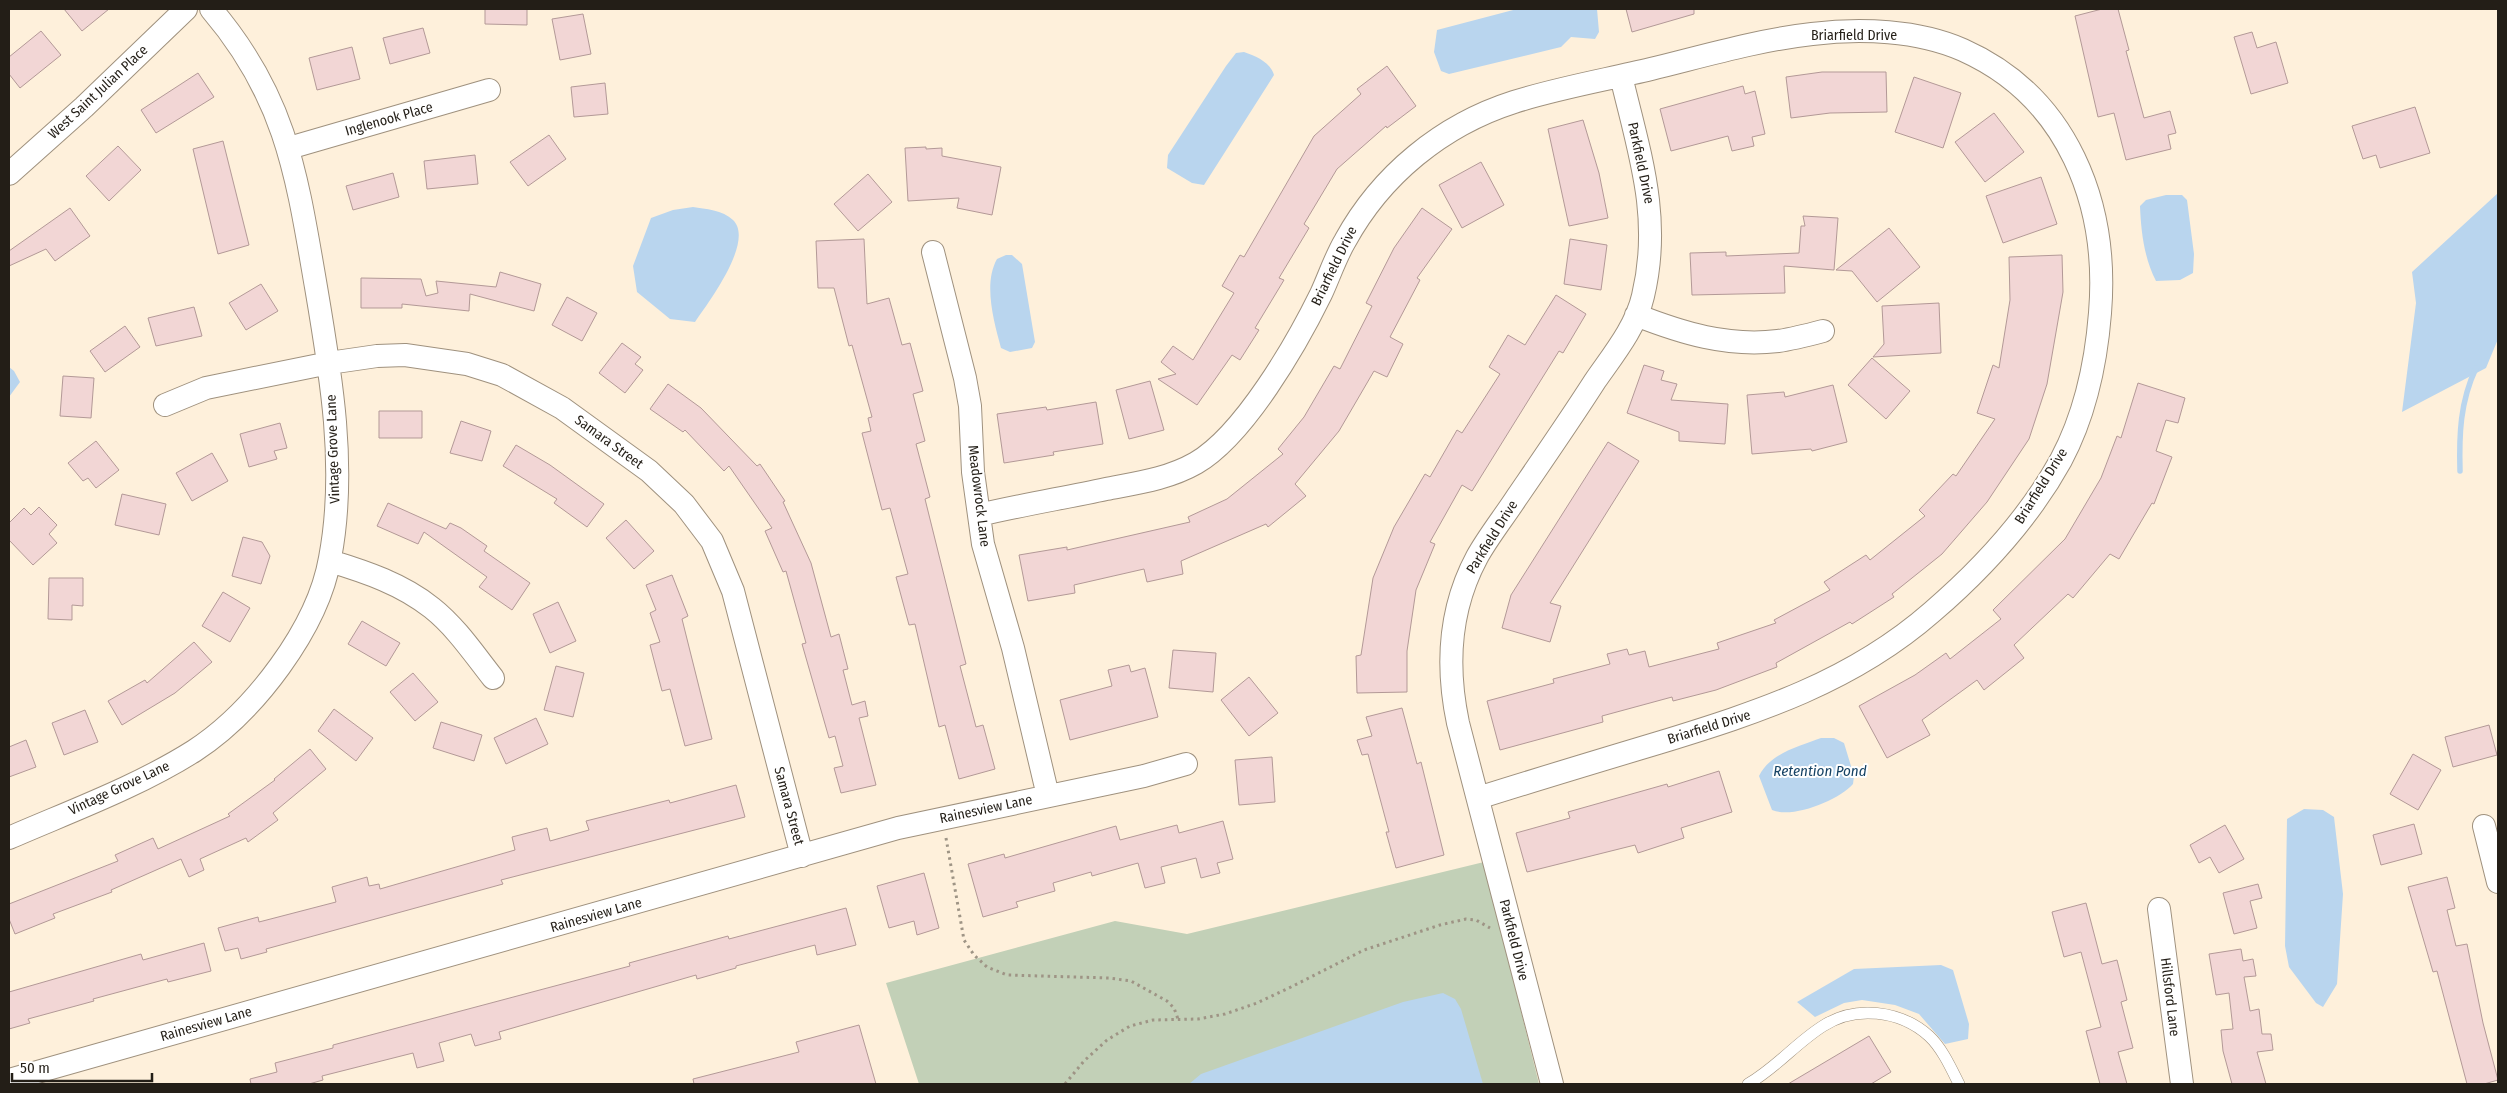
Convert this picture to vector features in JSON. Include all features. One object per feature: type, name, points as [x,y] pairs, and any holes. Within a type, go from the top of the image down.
[{"type":"street","name":"West Saint Julian Place","points":[[9,174],[186,9]]},
{"type":"street","name":"Vintage Grove Lane","points":[[9,838],[149,776],[197,749],[221,730],[244,710],[263,688],[297,641],[309,616],[330,561],[336,516],[337,470],[329,363],[300,192],[281,124],[261,80],[230,31],[211,9]]},
{"type":"street","name":"Briarfield Drive","points":[[979,515],[1152,480],[1173,474],[1221,445],[1290,351],[1352,227],[1367,206],[1403,166],[1450,131],[1491,111],[1515,102],[1621,76],[1775,40],[1810,34],[1842,32],[1901,34],[1944,43],[1967,52],[2003,72],[2043,109],[2073,154],[2089,190],[2099,238],[2102,272],[2099,325],[2094,365],[2086,397],[2062,457],[2031,506],[1979,568],[1909,632],[1833,679],[1764,710],[1478,798]]},
{"type":"street","name":"Parkfield Drive","points":[[1552,1084],[1452,694],[1451,644],[1458,602],[1478,556],[1623,340],[1643,298],[1649,265],[1651,216],[1649,193],[1621,76]]},
{"type":"street","name":"Inglenook Place","points":[[289,148],[489,90]]},
{"type":"street","name":"Meadowrock Lane","points":[[934,252],[965,378],[970,406],[973,472],[983,544],[1013,648],[1048,796]]},
{"type":"street","points":[[1636,315],[1673,329],[1724,342],[1779,341],[1823,331]]},
{"type":"street","name":"Samara Street","points":[[165,405],[206,388],[329,363],[377,356],[405,355],[467,364],[502,375],[562,408],[649,471],[684,504],[712,541],[733,591],[802,856]]},
{"type":"street","points":[[330,561],[399,586],[432,608],[464,641],[493,678]]},
{"type":"street","name":"Rainesview Lane","points":[[9,1080],[932,820],[1144,776],[1186,764]]},
{"type":"street","points":[[2484,826],[2498,882]]},
{"type":"street","name":"Hillsford Lane","points":[[2159,909],[2182,1084]]},
{"type":"lane","points":[[1748,1084],[1778,1064],[1825,1024],[1856,1013],[1872,1012],[1894,1016],[1912,1024],[1929,1036],[1943,1054],[1959,1084]]},
{"type":"path","points":[[946,837],[964,940],[970,950],[987,967],[1007,975],[1108,978],[1131,981],[1167,1000],[1174,1008],[1178,1019]]},
{"type":"path","points":[[1065,1084],[1084,1061],[1107,1040],[1130,1026],[1153,1020],[1198,1020],[1241,1009],[1293,986],[1364,950],[1416,932],[1466,919]]},
{"type":"green space","points":[[1484,862],[1539,1084],[919,1084],[886,983],[1115,921],[1187,934]]},
{"type":"water","points":[[1517,9],[1597,9],[1599,32],[1595,39],[1571,37],[1561,47],[1449,74],[1441,71],[1434,52],[1437,30]]},
{"type":"water","points":[[1244,52],[1266,63],[1274,75],[1204,185],[1192,183],[1167,168],[1168,155],[1226,66],[1236,53]]},
{"type":"water","points":[[2498,193],[2498,339],[2486,368],[2402,412],[2416,303],[2412,272]]},
{"type":"water","points":[[2166,195],[2182,195],[2187,200],[2194,254],[2193,273],[2180,280],[2156,281],[2144,244],[2140,206],[2146,200]]},
{"type":"water","points":[[693,207],[714,210],[724,214],[733,220],[738,230],[738,242],[727,272],[695,322],[670,319],[637,292],[633,266],[651,218],[673,210]]},
{"type":"water","points":[[1006,255],[1012,255],[1022,264],[1035,342],[1032,348],[1010,352],[1001,348],[993,315],[990,291],[993,269],[997,259]]},
{"type":"water","points":[[9,367],[14,371],[20,382],[9,397]]},
{"type":"water","name":"Retention Pond","points":[[1821,738],[1834,738],[1844,743],[1854,776],[1853,784],[1827,802],[1803,810],[1781,812],[1772,810],[1759,776],[1764,768],[1770,761],[1786,751]]},
{"type":"water","points":[[2304,809],[2323,810],[2334,817],[2343,894],[2337,984],[2323,1007],[2316,1003],[2289,967],[2285,946],[2287,819]]},
{"type":"water","points":[[1941,965],[1953,970],[1969,1024],[1968,1039],[1945,1044],[1919,1014],[1895,1005],[1862,1000],[1844,1003],[1815,1017],[1797,1002],[1854,969]]},
{"type":"water","points":[[1443,993],[1455,999],[1461,1009],[1483,1084],[1189,1084],[1201,1074],[1403,1002]]},
{"type":"building","points":[[64,9],[109,9],[82,31]]},
{"type":"building","points":[[485,9],[527,9],[527,25],[485,24]]},
{"type":"building","points":[[1626,9],[1694,9],[1694,14],[1632,32]]},
{"type":"building","points":[[2102,9],[2118,9],[2129,50],[2126,51],[2144,118],[2170,111],[2176,133],[2168,135],[2171,149],[2126,160],[2114,113],[2098,117],[2075,16]]},
{"type":"building","points":[[583,14],[591,54],[560,60],[552,19]]},
{"type":"building","points":[[423,28],[430,53],[390,64],[383,38]]},
{"type":"building","points":[[41,31],[61,55],[20,88],[9,74],[9,57]]},
{"type":"building","points":[[2252,32],[2257,48],[2276,42],[2288,83],[2251,94],[2234,37]]},
{"type":"building","points":[[352,47],[360,79],[317,90],[309,58]]},
{"type":"building","points":[[1387,66],[1416,106],[1387,128],[1386,126],[1337,169],[1304,224],[1309,228],[1279,278],[1284,280],[1255,328],[1259,330],[1240,360],[1232,355],[1197,405],[1158,379],[1176,374],[1161,362],[1173,346],[1193,360],[1234,293],[1222,286],[1240,255],[1244,257],[1314,136],[1361,94],[1357,89]]},
{"type":"building","points":[[1822,72],[1886,72],[1887,112],[1830,113],[1791,118],[1786,77]]},
{"type":"building","points":[[198,73],[214,97],[156,133],[141,110]]},
{"type":"building","points":[[1914,77],[1961,93],[1943,148],[1895,132]]},
{"type":"building","points":[[605,83],[608,114],[574,117],[571,87]]},
{"type":"building","points":[[1743,86],[1745,94],[1755,91],[1765,134],[1752,137],[1754,146],[1732,151],[1728,136],[1671,151],[1660,109]]},
{"type":"building","points":[[2415,107],[2430,153],[2380,168],[2376,155],[2363,159],[2352,126]]},
{"type":"building","points":[[1994,113],[2024,152],[1985,182],[1955,142]]},
{"type":"building","points":[[1583,120],[1599,173],[1608,218],[1569,226],[1548,129]]},
{"type":"building","points":[[549,135],[566,159],[528,186],[510,162]]},
{"type":"building","points":[[223,141],[249,245],[218,254],[193,149]]},
{"type":"building","points":[[118,146],[141,170],[109,201],[86,176]]},
{"type":"building","points":[[926,147],[926,149],[942,148],[942,156],[1001,167],[992,215],[957,208],[959,198],[908,201],[905,148]]},
{"type":"building","points":[[475,155],[478,184],[427,189],[424,161]]},
{"type":"building","points":[[1481,162],[1504,205],[1462,228],[1439,185]]},
{"type":"building","points":[[393,173],[399,197],[353,210],[346,186]]},
{"type":"building","points":[[868,174],[892,202],[858,231],[834,204]]},
{"type":"building","points":[[2041,177],[2057,224],[2003,243],[1986,196]]},
{"type":"building","points":[[70,208],[90,236],[55,261],[46,249],[9,266],[9,251]]},
{"type":"building","points":[[1422,208],[1452,229],[1417,278],[1420,280],[1390,337],[1403,344],[1387,377],[1374,371],[1339,431],[1295,484],[1306,496],[1268,527],[1266,524],[1181,561],[1183,574],[1147,582],[1144,569],[1074,585],[1075,593],[1028,601],[1019,555],[1067,547],[1067,550],[1190,522],[1188,517],[1227,499],[1283,454],[1278,449],[1304,417],[1334,366],[1340,369],[1372,306],[1366,303],[1394,248]]},
{"type":"building","points":[[1803,216],[1838,218],[1834,270],[1784,266],[1785,293],[1692,295],[1690,253],[1726,252],[1726,256],[1799,253],[1801,226],[1805,226]]},
{"type":"building","points":[[1889,228],[1920,267],[1877,302],[1852,271],[1836,270]]},
{"type":"building","points":[[864,239],[867,304],[889,298],[902,345],[910,343],[923,391],[913,394],[925,441],[916,444],[930,497],[925,499],[966,664],[960,666],[976,727],[983,725],[995,769],[959,779],[945,725],[939,727],[915,624],[909,625],[896,577],[908,574],[890,508],[882,510],[862,433],[871,431],[868,418],[872,417],[852,345],[849,346],[834,288],[818,288],[816,241]]},
{"type":"building","points":[[1570,239],[1607,245],[1601,290],[1564,284]]},
{"type":"building","points":[[2062,255],[2063,292],[2047,384],[2029,439],[1987,502],[1942,554],[1892,594],[1894,597],[1852,624],[1850,622],[1776,663],[1777,667],[1716,690],[1673,701],[1672,697],[1602,716],[1603,722],[1500,750],[1487,701],[1554,683],[1553,679],[1610,664],[1607,654],[1627,649],[1629,655],[1645,651],[1649,667],[1719,649],[1717,643],[1776,623],[1774,620],[1830,590],[1824,582],[1866,555],[1870,560],[1925,516],[1919,510],[1953,474],[1956,476],[1995,419],[1977,413],[1993,365],[1999,368],[2010,300],[2009,257]]},
{"type":"building","points":[[500,272],[541,284],[534,311],[470,294],[469,311],[402,304],[402,308],[361,308],[361,278],[421,279],[426,296],[438,293],[436,281],[496,287]]},
{"type":"building","points":[[261,284],[278,311],[246,330],[229,303]]},
{"type":"building","points":[[1556,295],[1586,314],[1563,353],[1559,351],[1472,491],[1462,485],[1430,542],[1435,544],[1416,590],[1407,651],[1407,692],[1357,693],[1356,656],[1361,655],[1373,578],[1394,527],[1425,474],[1430,477],[1457,430],[1462,433],[1500,374],[1489,367],[1508,335],[1525,345]]},
{"type":"building","points":[[567,297],[597,313],[582,341],[552,325]]},
{"type":"building","points":[[1939,303],[1941,353],[1873,357],[1884,344],[1882,306]]},
{"type":"building","points":[[194,307],[202,336],[156,346],[148,318]]},
{"type":"building","points":[[125,326],[140,347],[105,372],[90,351]]},
{"type":"building","points":[[622,343],[641,357],[635,364],[643,370],[625,393],[599,373]]},
{"type":"building","points":[[1872,358],[1910,391],[1886,419],[1848,385]]},
{"type":"building","points":[[1644,365],[1664,371],[1661,380],[1677,384],[1671,400],[1728,404],[1725,444],[1679,441],[1679,432],[1627,413]]},
{"type":"building","points":[[63,376],[94,378],[91,418],[60,416]]},
{"type":"building","points":[[1150,381],[1164,430],[1129,439],[1116,390]]},
{"type":"building","points":[[2138,383],[2185,398],[2178,423],[2166,420],[2156,451],[2172,457],[2154,504],[2152,503],[2119,559],[2110,554],[2073,598],[2068,594],[2014,645],[2024,658],[1984,690],[1977,680],[1922,720],[1930,735],[1887,758],[1859,706],[1915,675],[1946,653],[1950,659],[2001,619],[1993,610],[2065,539],[2101,478],[2117,436],[2121,438]]},
{"type":"building","points":[[668,384],[701,408],[757,466],[760,464],[785,501],[783,502],[811,563],[831,637],[839,634],[848,669],[843,670],[852,705],[865,701],[868,716],[859,718],[876,785],[841,793],[834,768],[843,766],[835,736],[829,738],[802,644],[806,643],[786,571],[783,572],[765,531],[772,528],[729,466],[724,471],[685,430],[683,432],[650,409]]},
{"type":"building","points":[[1833,385],[1847,442],[1812,451],[1811,449],[1752,454],[1747,395],[1784,392],[1785,397]]},
{"type":"building","points":[[1096,402],[1103,444],[1053,452],[1054,455],[1004,463],[997,414],[1046,407],[1047,410]]},
{"type":"building","points":[[379,411],[422,411],[422,438],[379,438]]},
{"type":"building","points":[[461,421],[491,431],[482,461],[450,453]]},
{"type":"building","points":[[280,423],[287,448],[274,451],[277,459],[249,467],[240,434]]},
{"type":"building","points":[[96,441],[119,470],[96,488],[88,478],[83,481],[68,463]]},
{"type":"building","points":[[1608,442],[1639,461],[1550,603],[1561,606],[1550,642],[1502,628],[1511,595]]},
{"type":"building","points":[[516,445],[550,465],[604,504],[587,527],[554,503],[557,499],[503,466]]},
{"type":"building","points":[[212,453],[228,481],[192,501],[176,473]]},
{"type":"building","points":[[122,494],[166,504],[159,535],[115,525]]},
{"type":"building","points":[[388,503],[446,529],[450,523],[461,528],[487,546],[484,551],[530,583],[512,610],[479,587],[487,577],[424,532],[418,544],[377,526]]},
{"type":"building","points":[[39,507],[57,525],[49,534],[57,543],[33,565],[9,540],[9,523],[24,508],[31,515]]},
{"type":"building","points":[[626,520],[654,551],[634,569],[606,538]]},
{"type":"building","points":[[243,537],[262,542],[270,556],[261,584],[232,576]]},
{"type":"building","points":[[672,575],[688,616],[682,619],[712,739],[685,746],[670,689],[662,691],[650,645],[660,642],[650,613],[656,610],[646,585]]},
{"type":"building","points":[[49,578],[83,578],[83,606],[72,605],[72,620],[48,619]]},
{"type":"building","points":[[223,592],[250,608],[230,642],[202,626]]},
{"type":"building","points":[[558,602],[576,641],[550,653],[533,614]]},
{"type":"building","points":[[362,621],[400,643],[386,666],[348,644]]},
{"type":"building","points":[[194,642],[212,662],[175,693],[122,725],[108,701],[145,680],[147,683]]},
{"type":"building","points":[[1173,650],[1216,653],[1213,692],[1169,688]]},
{"type":"building","points":[[1129,665],[1131,672],[1145,668],[1158,717],[1070,740],[1060,700],[1112,686],[1108,670]]},
{"type":"building","points":[[556,666],[584,673],[573,717],[544,710]]},
{"type":"building","points":[[413,673],[438,702],[415,721],[390,692]]},
{"type":"building","points":[[1249,677],[1278,713],[1249,736],[1221,700]]},
{"type":"building","points":[[1402,708],[1417,764],[1421,762],[1444,855],[1396,868],[1386,832],[1389,832],[1368,754],[1362,755],[1357,740],[1372,736],[1366,717]]},
{"type":"building","points":[[334,709],[373,738],[356,761],[318,731]]},
{"type":"building","points":[[85,710],[98,742],[64,755],[52,723]]},
{"type":"building","points":[[536,718],[548,744],[506,764],[494,738]]},
{"type":"building","points":[[441,722],[482,735],[474,761],[433,748]]},
{"type":"building","points":[[2489,725],[2497,755],[2453,767],[2445,737]]},
{"type":"building","points":[[26,740],[36,767],[9,777],[9,747]]},
{"type":"building","points":[[310,749],[326,769],[273,813],[278,820],[248,842],[246,838],[200,859],[204,870],[189,877],[181,859],[111,890],[112,892],[53,914],[55,918],[15,934],[9,919],[9,904],[118,861],[115,855],[153,838],[158,849],[230,816],[228,814],[275,780]]},
{"type":"building","points":[[2413,754],[2441,770],[2418,810],[2390,794]]},
{"type":"building","points":[[1272,757],[1275,802],[1239,805],[1235,760]]},
{"type":"building","points":[[1719,771],[1732,812],[1681,828],[1684,838],[1638,853],[1635,845],[1527,872],[1516,833],[1570,818],[1568,812],[1667,784],[1668,787]]},
{"type":"building","points":[[736,785],[745,817],[501,880],[503,884],[266,949],[267,952],[241,959],[238,948],[225,951],[218,928],[258,917],[259,922],[336,902],[332,887],[367,877],[369,886],[379,884],[380,889],[515,850],[512,837],[547,828],[550,841],[589,830],[586,821],[669,800],[670,803]]},
{"type":"building","points":[[1223,821],[1233,859],[1217,863],[1220,873],[1201,878],[1196,858],[1161,867],[1165,883],[1145,888],[1138,863],[1092,876],[1091,872],[1053,883],[1055,891],[1016,902],[1018,907],[983,917],[968,864],[1004,854],[1005,858],[1116,826],[1120,840],[1177,825],[1179,833]]},
{"type":"building","points":[[2414,824],[2422,854],[2381,865],[2373,835]]},
{"type":"building","points":[[2225,825],[2244,859],[2219,873],[2210,857],[2199,863],[2190,845]]},
{"type":"building","points":[[924,873],[939,928],[917,935],[914,921],[889,928],[877,886]]},
{"type":"building","points":[[2447,877],[2455,908],[2447,910],[2456,946],[2467,944],[2483,1023],[2498,1080],[2484,1084],[2467,1084],[2437,971],[2433,972],[2408,887]]},
{"type":"building","points":[[2258,884],[2262,898],[2250,901],[2257,928],[2234,934],[2223,893]]},
{"type":"building","points":[[2086,903],[2102,964],[2117,960],[2127,1000],[2121,1002],[2133,1048],[2118,1052],[2127,1084],[2100,1084],[2086,1031],[2101,1027],[2081,952],[2064,957],[2052,912]]},
{"type":"building","points":[[846,908],[856,945],[817,955],[815,945],[736,966],[736,968],[697,979],[696,975],[499,1032],[501,1039],[475,1046],[471,1034],[439,1043],[444,1061],[417,1068],[413,1053],[322,1076],[323,1080],[309,1084],[251,1084],[250,1079],[277,1072],[275,1063],[333,1048],[333,1045],[630,966],[629,963],[728,936],[729,939]]},
{"type":"building","points":[[204,943],[211,971],[168,982],[167,979],[93,999],[94,1001],[28,1019],[30,1023],[9,1029],[9,992],[141,954],[143,960]]},
{"type":"building","points":[[2241,949],[2243,961],[2253,959],[2256,976],[2244,977],[2250,1011],[2259,1009],[2262,1034],[2271,1034],[2273,1050],[2257,1052],[2266,1084],[2232,1084],[2223,1051],[2221,1030],[2233,1029],[2229,993],[2216,995],[2209,954]]},
{"type":"building","points":[[859,1025],[876,1084],[694,1084],[693,1079],[799,1052],[796,1042]]},
{"type":"building","points":[[1869,1036],[1891,1072],[1871,1084],[1788,1084]]},
{"type":"waterway","points":[[2460,471],[2460,444],[2464,406],[2476,368]]}]
